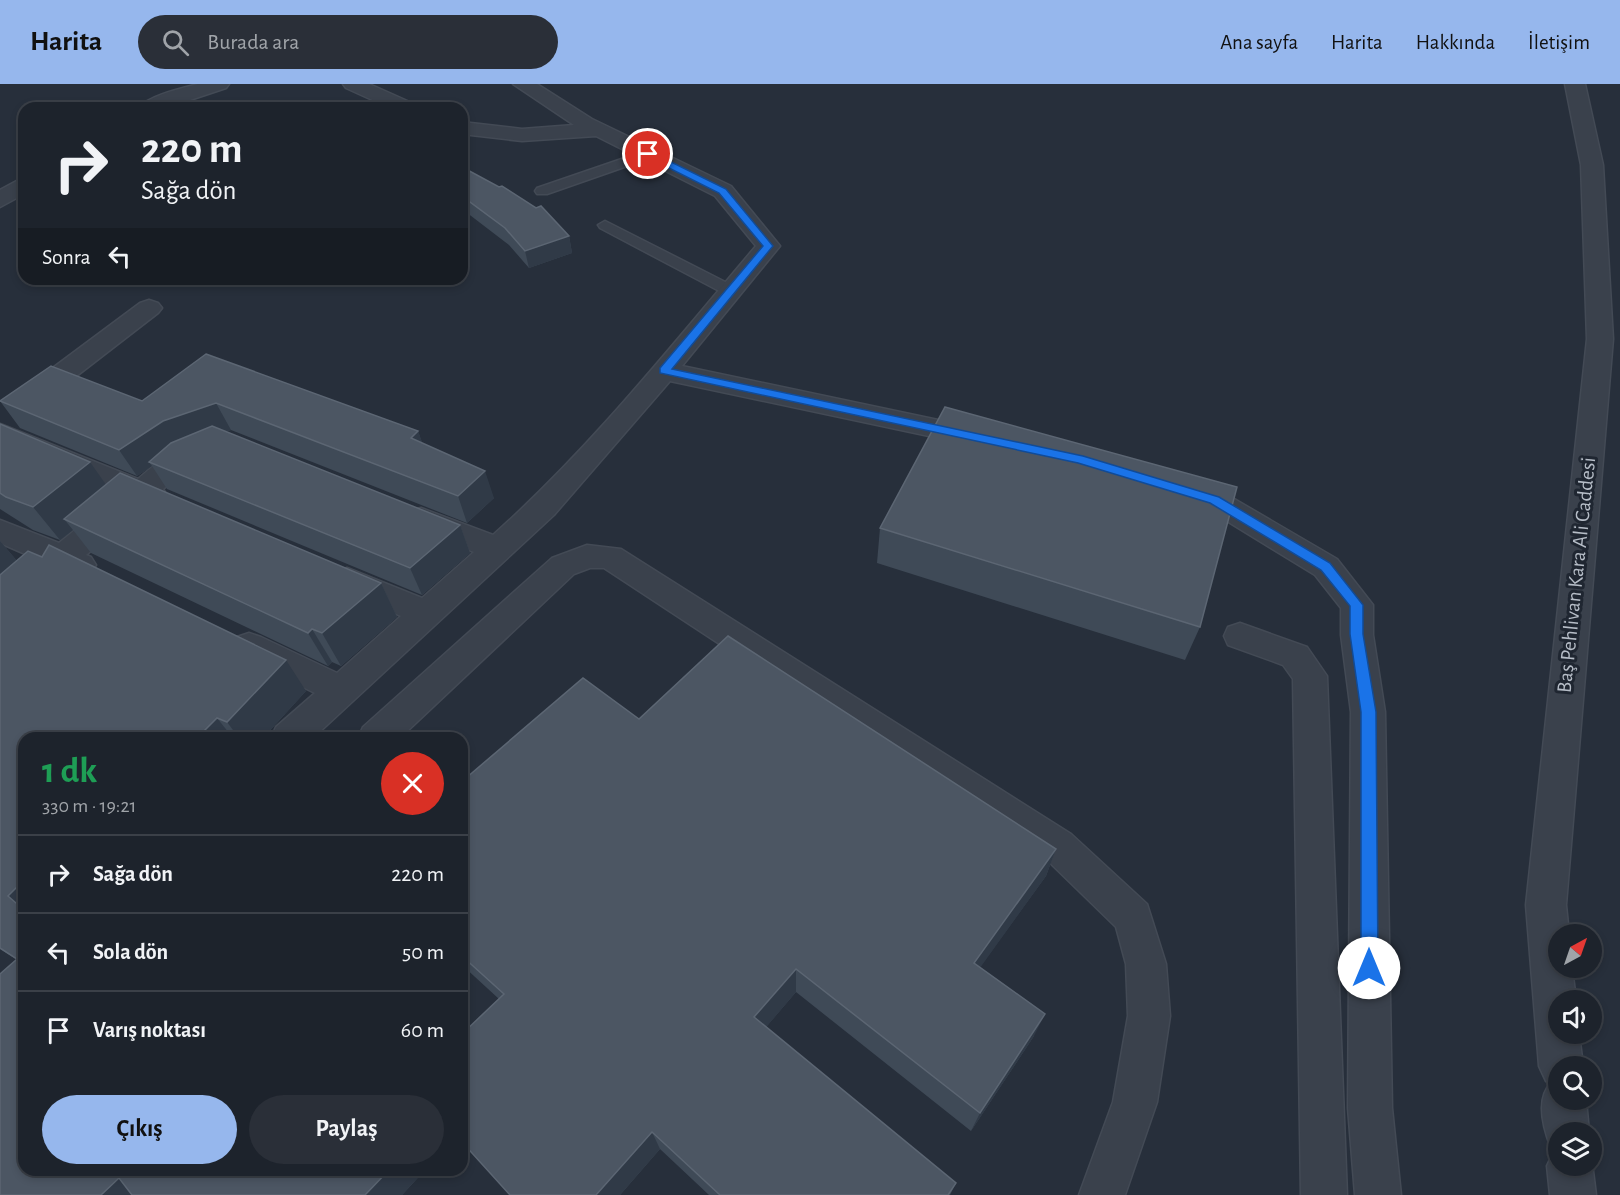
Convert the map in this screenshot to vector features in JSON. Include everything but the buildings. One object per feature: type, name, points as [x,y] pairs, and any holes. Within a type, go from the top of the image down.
[{"type":"street","points":[[163,102],[219,84]]},
{"type":"street","points":[[353,84],[394,102]]},
{"type":"street","points":[[296,732],[543,507],[664,371],[768,246],[723,191],[597,130],[523,84]]},
{"type":"street","name":"Baş Pehlivan Kara Ali Caddesi","points":[[1560,1056],[1546,905],[1573,603],[1600,339],[1592,165],[1575,84]]},
{"type":"street","points":[[468,129],[522,135],[597,130]]},
{"type":"street","points":[[0,200],[18,188]]},
{"type":"street","points":[[0,423],[50,381],[149,308]]},
{"type":"street","points":[[664,371],[1010,445]]},
{"type":"street","points":[[0,433],[175,506]]},
{"type":"street","points":[[0,610],[65,558],[177,462],[220,444]]},
{"type":"street","points":[[1158,483],[1214,500],[1275,535],[1326,567],[1357,605],[1357,634],[1368,712],[1370,1108],[1378,1195]]},
{"type":"street","points":[[391,506],[498,549]]},
{"type":"street","points":[[0,531],[107,578]]},
{"type":"street","points":[[383,732],[563,566],[587,556],[610,558],[620,564],[1058,846],[1133,917],[1146,964],[1149,1016],[1135,1102],[1102,1195]]},
{"type":"street","points":[[318,567],[428,614]]},
{"type":"street","points":[[224,634],[342,691]]},
{"type":"street","points":[[1240,636],[1295,656],[1310,676],[1324,1195]]},
{"type":"street","points":[[1571,1176],[1573,1195]]},
{"type":"lane","points":[[542,191],[648,154]]},
{"type":"lane","points":[[605,225],[731,291]]},
{"type":"route","points":[[648,154],[723,191],[768,246],[664,371],[1079,459],[1214,500],[1326,567],[1357,605],[1357,634],[1368,712],[1369,968]]}]
